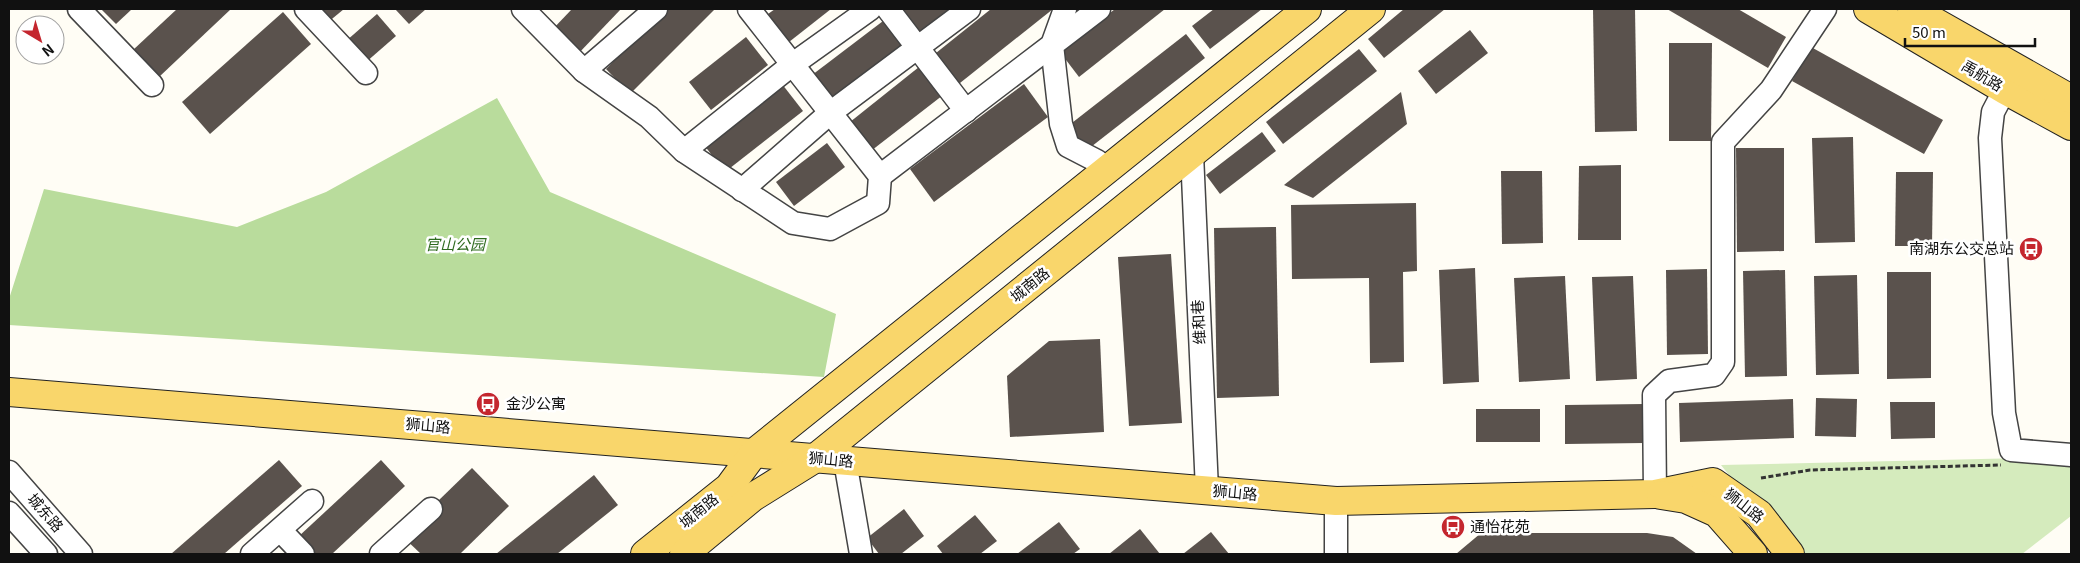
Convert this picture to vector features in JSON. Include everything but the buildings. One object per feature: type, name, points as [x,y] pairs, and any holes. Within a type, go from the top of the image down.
[{"type":"main road","name":"城南路","points":[[645,554],[729,487],[754,453],[1307,9]]},
{"type":"main road","name":"城南路","points":[[684,554],[753,498],[814,459],[1371,9]]},
{"type":"main road","name":"禹航路","points":[[1868,9],[2010,79],[2071,99]]},
{"type":"main road","name":"禹航路","points":[[1912,9],[2010,79],[2071,126]]},
{"type":"main road","name":"狮山路","points":[[9,392],[1336,501],[1655,494],[1686,499],[1718,513],[1753,554]]},
{"type":"main road","name":"狮山路","points":[[1655,494],[1713,482],[1759,514],[1790,554]]},
{"type":"street","points":[[80,9],[152,84]]},
{"type":"street","points":[[306,9],[366,73]]},
{"type":"street","points":[[524,9],[584,71],[649,117],[684,151],[793,223],[830,229],[878,202],[880,176],[749,9]]},
{"type":"street","points":[[584,71],[656,9]]},
{"type":"street","points":[[684,151],[792,64],[870,9]]},
{"type":"street","points":[[888,9],[919,46],[966,110]]},
{"type":"street","points":[[742,190],[830,113],[969,9]]},
{"type":"street","points":[[1065,9],[1052,45],[1061,124],[1068,146],[1097,161],[1101,176]]},
{"type":"street","points":[[880,176],[1099,9]]},
{"type":"street","points":[[1655,494],[1654,395],[1669,381],[1714,375],[1723,362],[1723,142],[1771,90],[1825,9]]},
{"type":"street","points":[[2010,79],[1993,112],[1990,138],[2004,413],[2011,450],[2071,455]]},
{"type":"street","name":"维和巷","points":[[1192,154],[1207,490]]},
{"type":"street","points":[[846,462],[861,554]]},
{"type":"street","name":"城东路","points":[[9,472],[81,554]]},
{"type":"street","points":[[252,554],[281,531],[312,501]]},
{"type":"street","points":[[1336,501],[1336,554]]},
{"type":"street","points":[[391,551],[431,509]]},
{"type":"street","name":"城东路","points":[[9,513],[46,554]]},
{"type":"street","points":[[281,531],[303,554]]},
{"type":"path","points":[[1761,478],[1810,470],[1974,465]]},
{"type":"green space","name":"官山公园","points":[[497,98],[550,192],[836,314],[824,377],[9,325],[9,299],[44,189],[237,227],[326,192]]},
{"type":"green space","points":[[2071,457],[2071,516],[2022,554],[1791,554],[1721,465]]},
{"type":"place","name":"南湖东公交总站","points":[[2031,249]]},
{"type":"place","name":"金沙公寓","points":[[488,404]]},
{"type":"place","name":"通怡花苑","points":[[1453,527]]}]
